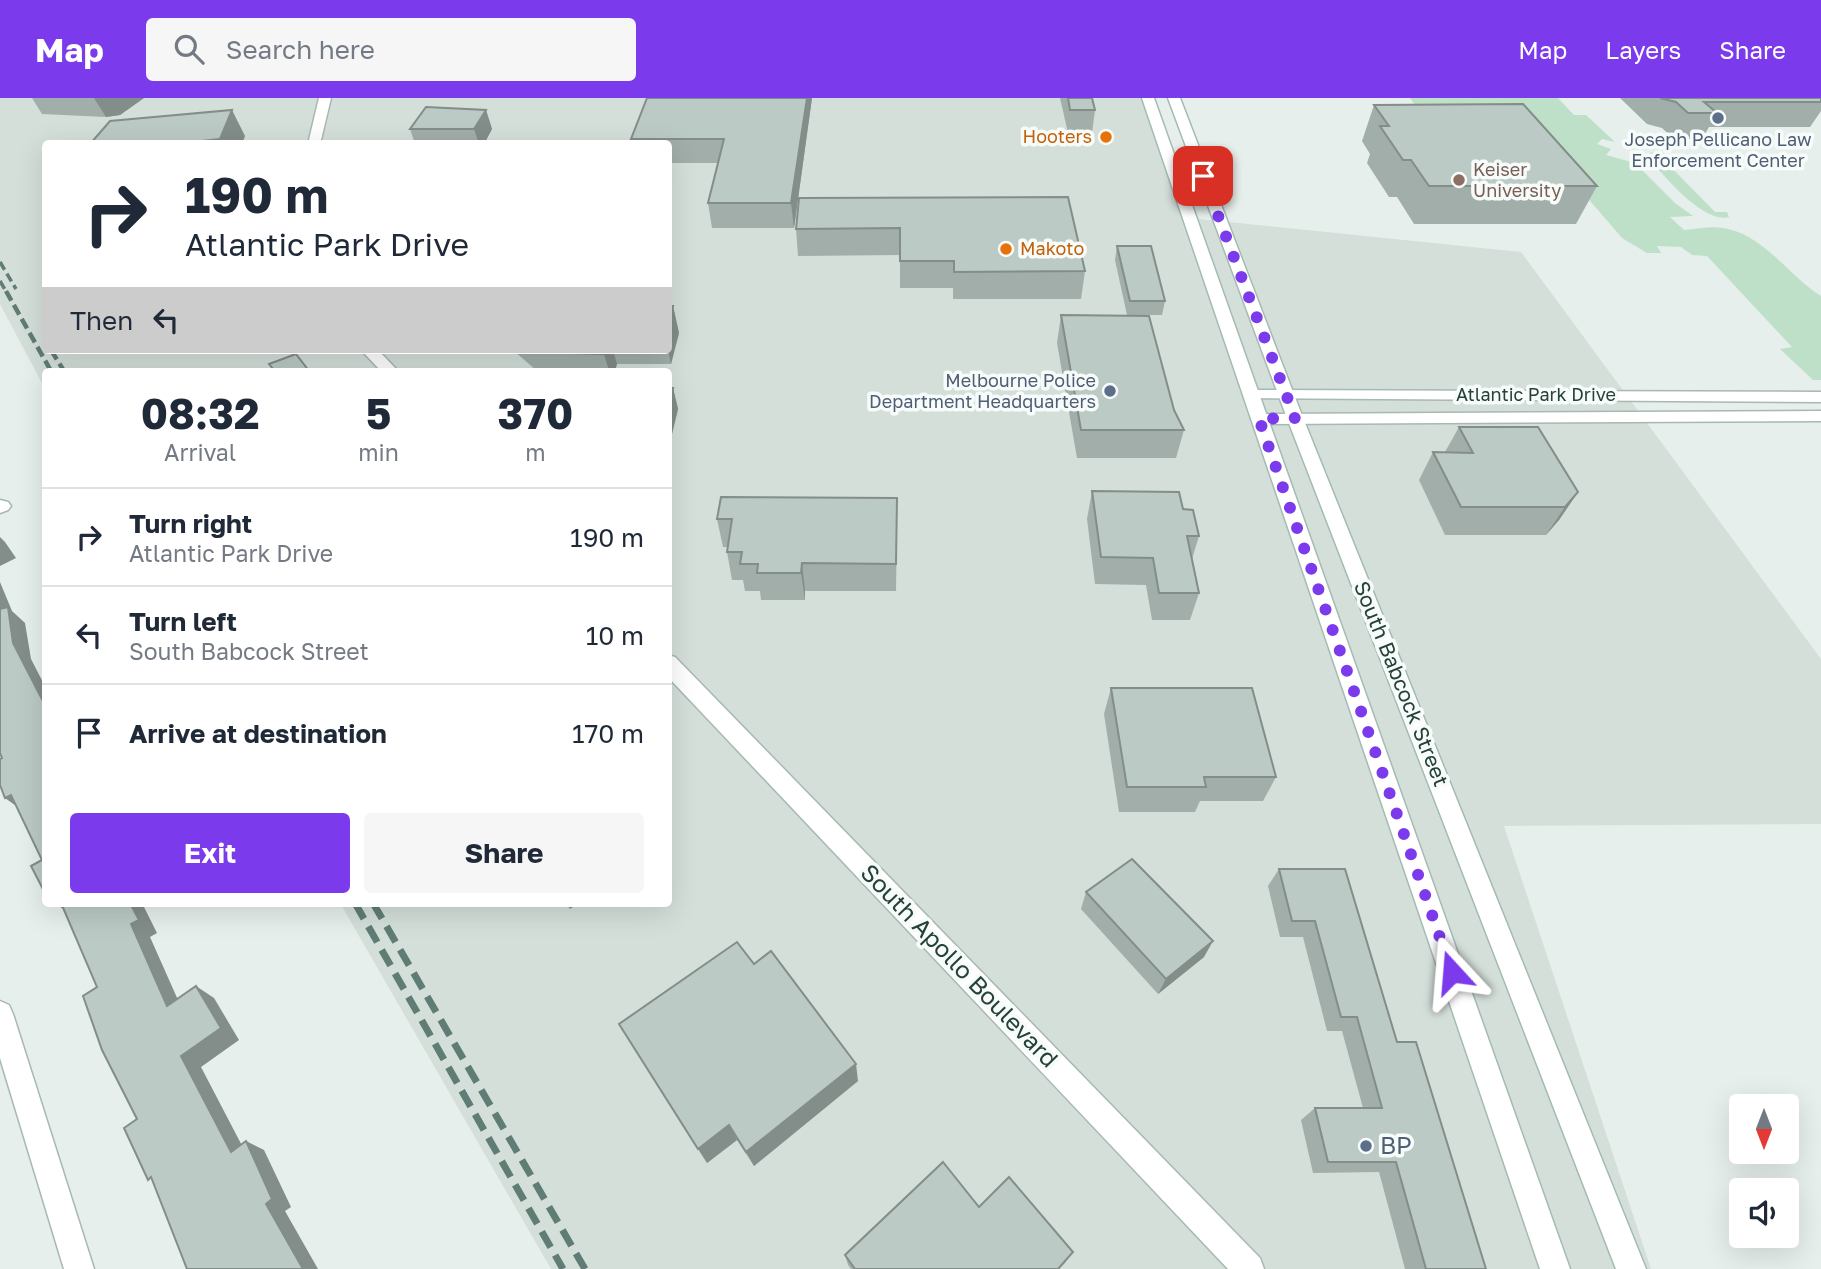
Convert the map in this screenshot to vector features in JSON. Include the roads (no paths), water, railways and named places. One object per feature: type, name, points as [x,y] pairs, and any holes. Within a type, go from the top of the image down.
[{"type":"main road","points":[[315,140],[325,98]]},
{"type":"main road","name":"South Babcock Street","points":[[1148,98],[1555,1269]]},
{"type":"main road","name":"South Babcock Street","points":[[1174,98],[1286,395],[1631,1269]]},
{"type":"main road","points":[[373,354],[387,368]]},
{"type":"main road","name":"Atlantic Park Drive","points":[[1251,395],[1821,397]]},
{"type":"main road","name":"Atlantic Park Drive","points":[[1259,419],[1821,416]]},
{"type":"main road","name":"South Apollo Boulevard","points":[[672,667],[1249,1269]]},
{"type":"main road","points":[[0,1014],[79,1269]]},
{"type":"railway","points":[[0,262],[16,289]]},
{"type":"railway","points":[[0,281],[7,293]]},
{"type":"railway","points":[[6,291],[49,368]]},
{"type":"railway","points":[[53,354],[62,368]]},
{"type":"railway","points":[[357,907],[563,1269]]},
{"type":"railway","points":[[375,907],[585,1269]]},
{"type":"place","name":"Joseph Pellicano Law Enforcement Center","points":[[1718,118]]},
{"type":"place","name":"Hooters","points":[[1106,137]]},
{"type":"place","name":"Keiser University","points":[[1459,180]]},
{"type":"place","name":"Makoto","points":[[1006,249]]},
{"type":"place","name":"Melbourne Police Department Headquarters","points":[[1110,391]]},
{"type":"place","name":"BP","points":[[1366,1146]]}]
